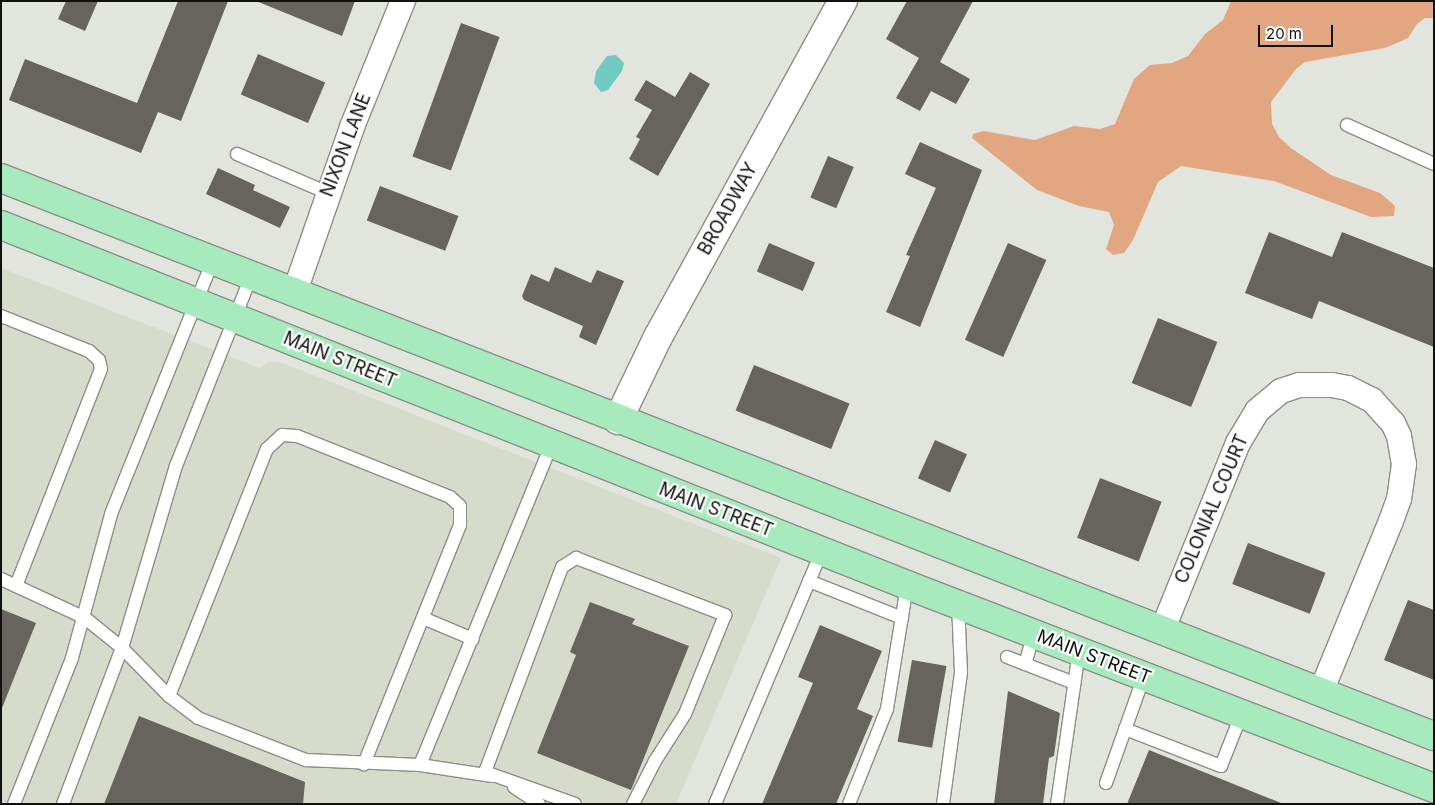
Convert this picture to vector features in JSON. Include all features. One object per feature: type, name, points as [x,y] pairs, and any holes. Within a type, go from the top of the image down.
[{"type":"main road","name":"BROADWAY","points":[[618,420],[658,337],[843,1]]},
{"type":"main road","points":[[1,178],[252,274],[618,420],[1434,736]]},
{"type":"main road","name":"MAIN STREET","points":[[1,225],[907,585],[1434,788]]},
{"type":"street","name":"NIXON LANE","points":[[295,291],[328,193],[403,1]]},
{"type":"street","name":"COLONIAL COURT","points":[[1162,631],[1231,459],[1257,411],[1281,391],[1300,385],[1332,384],[1348,388],[1372,400],[1393,423],[1400,436],[1404,464],[1399,499],[1391,521],[1321,692]]},
{"type":"lane","points":[[1346,125],[1434,164]]},
{"type":"lane","points":[[237,154],[328,193]]},
{"type":"lane","points":[[14,804],[64,682],[86,618],[111,514],[197,304],[213,260]]},
{"type":"lane","points":[[63,804],[122,648],[161,510],[252,274]]},
{"type":"lane","points":[[1,316],[89,351],[97,357],[101,369],[16,586]]},
{"type":"lane","points":[[169,696],[267,449],[282,435],[297,436],[457,501],[461,513],[460,525],[364,764]]},
{"type":"lane","points":[[420,765],[551,445]]},
{"type":"lane","points":[[715,804],[822,551]]},
{"type":"lane","points":[[485,772],[562,567],[568,560],[579,558],[725,615],[685,714],[655,761],[633,804]]},
{"type":"lane","points":[[1,579],[86,618],[122,648],[169,696],[198,718],[293,757],[364,764],[420,765],[485,772],[574,804]]},
{"type":"lane","points":[[809,581],[902,618]]},
{"type":"lane","points":[[849,804],[887,709],[907,585]]},
{"type":"lane","points":[[943,804],[961,672],[958,604]]},
{"type":"lane","points":[[422,618],[472,639]]},
{"type":"lane","points":[[1025,664],[1034,633]]},
{"type":"lane","points":[[1058,804],[1079,651]]},
{"type":"lane","points":[[1006,656],[1074,683]]},
{"type":"lane","points":[[1106,783],[1144,676]]},
{"type":"lane","points":[[1125,729],[1221,766],[1242,713]]},
{"type":"lane","points":[[485,772],[508,783],[539,804]]},
{"type":"shaded area","points":[[1231,1],[1434,1],[1434,18],[1425,18],[1417,24],[1408,38],[1385,48],[1305,62],[1296,69],[1271,102],[1272,124],[1279,137],[1291,148],[1331,175],[1380,193],[1395,206],[1394,216],[1371,217],[1274,181],[1181,166],[1158,182],[1133,240],[1124,253],[1113,255],[1106,249],[1114,225],[1109,212],[1079,206],[1037,190],[972,138],[973,134],[983,131],[1035,140],[1074,126],[1100,129],[1115,124],[1134,79],[1150,65],[1172,63],[1188,56],[1205,34],[1223,20]]},
{"type":"shaded area","points":[[1,268],[260,368],[268,362],[280,362],[781,558],[676,804],[1,804]]},
{"type":"water","points":[[616,55],[624,63],[622,71],[608,90],[601,92],[594,83],[596,71],[607,56]]},
{"type":"building","points":[[66,1],[98,1],[85,31],[58,19]]},
{"type":"building","points":[[178,1],[228,1],[181,121],[158,112],[141,153],[9,100],[25,59],[137,103]]},
{"type":"building","points":[[256,1],[355,1],[342,36]]},
{"type":"building","points":[[907,1],[973,1],[940,62],[970,79],[956,104],[931,91],[920,111],[896,98],[919,58],[886,39]]},
{"type":"building","points":[[461,23],[500,37],[451,170],[412,156]]},
{"type":"building","points":[[258,54],[325,83],[308,123],[241,95]]},
{"type":"building","points":[[690,72],[710,84],[658,176],[629,159],[640,139],[636,137],[652,110],[634,100],[646,80],[675,97]]},
{"type":"building","points":[[920,142],[982,170],[920,327],[886,312],[910,256],[906,255],[936,188],[905,174]]},
{"type":"building","points":[[828,156],[854,167],[836,208],[810,197]]},
{"type":"building","points":[[218,168],[255,185],[253,190],[290,207],[280,228],[206,194]]},
{"type":"building","points":[[380,186],[458,216],[445,251],[367,221]]},
{"type":"building","points":[[1269,232],[1332,257],[1342,232],[1434,268],[1434,347],[1319,301],[1312,319],[1245,293]]},
{"type":"building","points":[[769,243],[815,263],[803,291],[757,272]]},
{"type":"building","points":[[1008,243],[1046,260],[1003,357],[965,340]]},
{"type":"building","points":[[555,267],[591,283],[597,270],[624,281],[596,345],[579,337],[583,326],[524,300],[522,296],[531,274],[549,282]]},
{"type":"building","points":[[1158,318],[1217,342],[1191,407],[1132,383]]},
{"type":"building","points":[[754,365],[849,404],[831,449],[736,410]]},
{"type":"building","points":[[935,440],[967,454],[950,493],[918,478]]},
{"type":"building","points":[[1100,478],[1162,502],[1139,561],[1077,538]]},
{"type":"building","points":[[1248,543],[1325,573],[1310,614],[1232,584]]},
{"type":"building","points":[[1408,600],[1434,610],[1434,680],[1384,660]]},
{"type":"building","points":[[590,602],[635,619],[632,624],[689,646],[631,790],[537,753],[576,655],[570,652]]},
{"type":"building","points":[[1,609],[36,623],[2,708],[1,707]]},
{"type":"building","points":[[820,625],[882,651],[857,709],[873,716],[836,804],[762,804],[813,683],[798,677]]},
{"type":"building","points":[[912,660],[946,666],[932,748],[898,742]]},
{"type":"building","points":[[1008,691],[1060,713],[1054,756],[1049,758],[1043,804],[994,804]]},
{"type":"building","points":[[139,716],[305,782],[303,804],[104,804]]},
{"type":"building","points":[[1149,750],[1281,803],[1281,804],[1127,804]]}]
